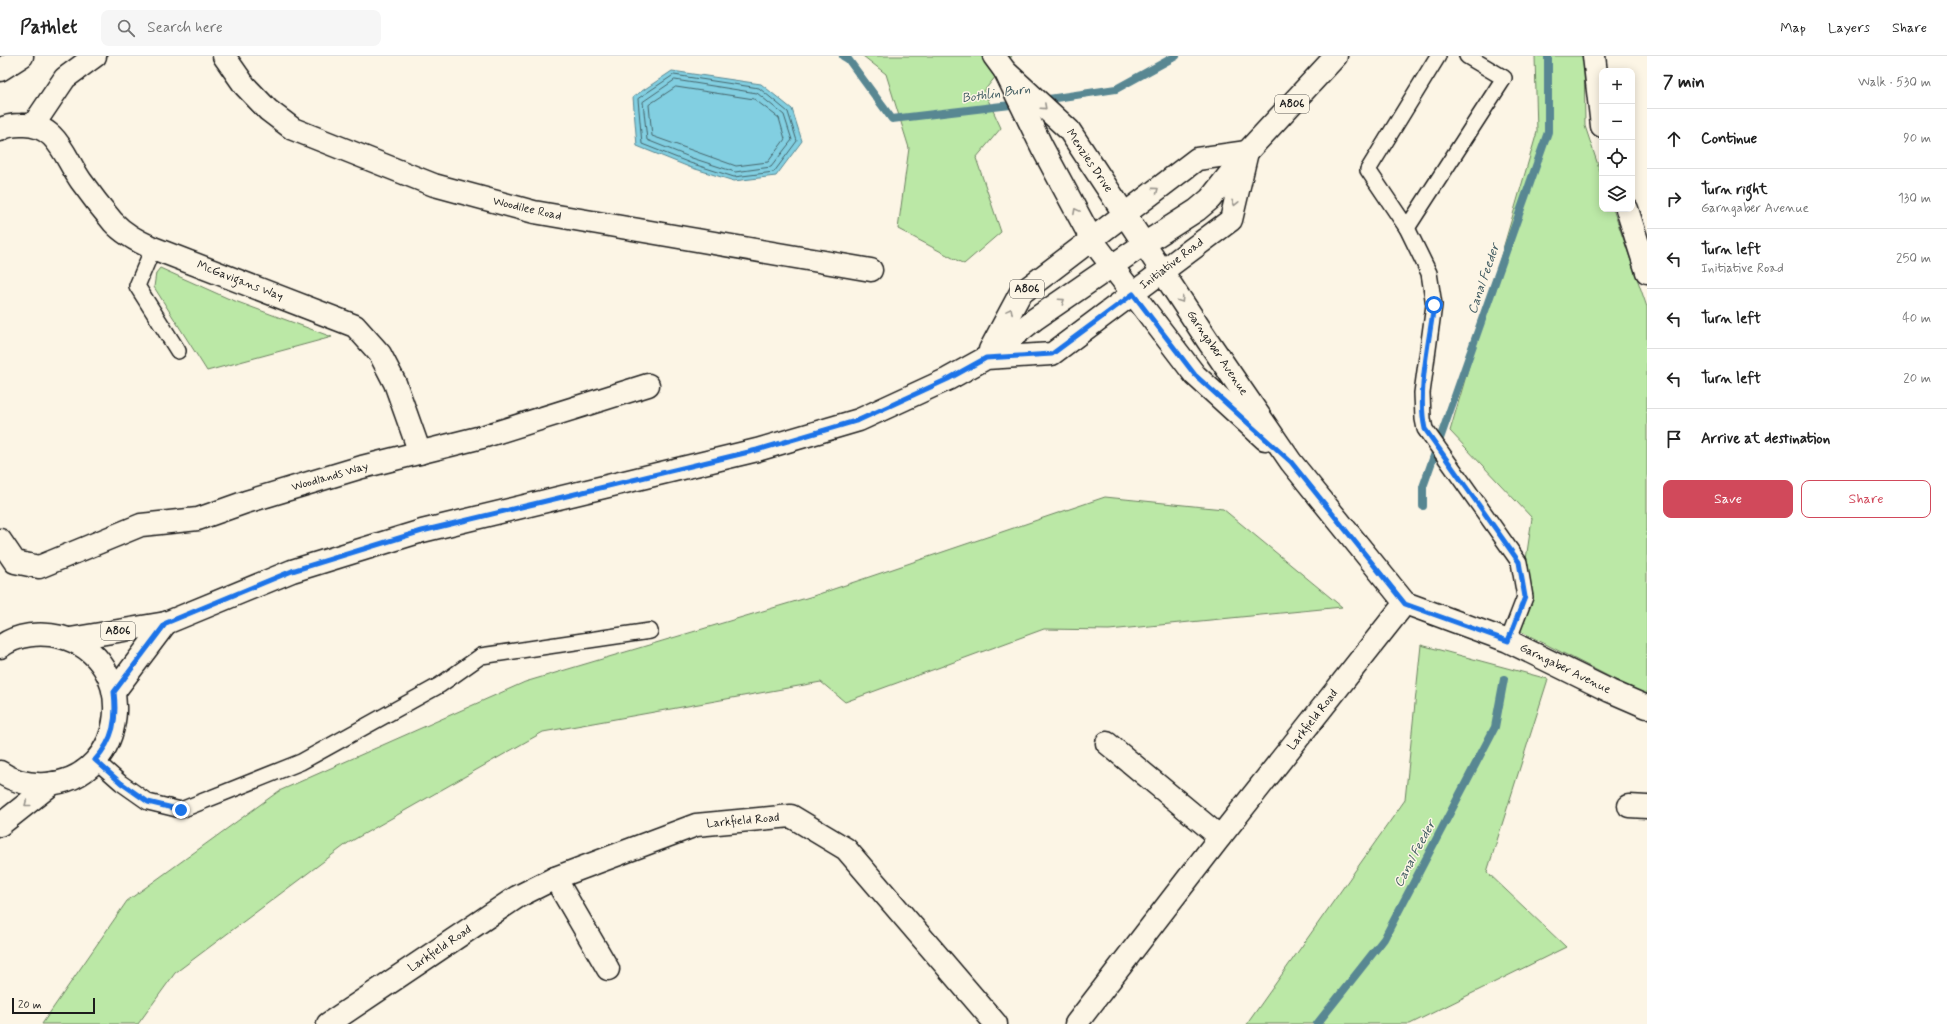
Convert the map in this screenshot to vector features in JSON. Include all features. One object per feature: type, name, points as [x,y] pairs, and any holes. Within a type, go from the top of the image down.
[{"type":"street","points":[[0,70],[22,56]]},
{"type":"street","points":[[0,130],[18,125],[34,124],[65,78],[95,56]]},
{"type":"street","name":"Woodilee Road","points":[[224,56],[245,86],[268,110],[293,129],[434,184],[534,212],[871,270]]},
{"type":"street","name":"Initiative Road","points":[[166,623],[292,571],[422,531],[757,450],[859,420],[948,379],[986,358],[1052,354],[1231,220],[1247,152],[1336,56]]},
{"type":"street","points":[[1594,56],[1599,104]]},
{"type":"street","name":"Menzies Drive","points":[[999,63],[1070,130],[1144,244]]},
{"type":"street","name":"Menzies Drive","points":[[999,63],[1092,240],[1112,267]]},
{"type":"street","name":"McGavigans Way","points":[[34,124],[47,132],[61,146],[80,180],[114,223],[132,238],[153,248],[355,326],[380,354],[395,383],[420,453]]},
{"type":"street","name":"A806","points":[[986,358],[1020,294],[1197,159],[1247,152]]},
{"type":"street","name":"A806","points":[[986,358],[1035,319],[1144,244],[1197,210],[1210,199],[1247,152]]},
{"type":"street","points":[[1629,212],[1647,272]]},
{"type":"street","name":"Garngaber Avenue","points":[[1144,244],[1291,462],[1405,604],[1508,641],[1610,691],[1647,707]]},
{"type":"street","name":"Garngaber Avenue","points":[[1112,267],[1195,375],[1291,462]]},
{"type":"street","name":"Woodlands Way","points":[[0,540],[8,566],[39,567],[141,524],[198,519],[246,502],[362,467],[482,437],[648,385]]},
{"type":"street","name":"Larkfield Road","points":[[1076,1024],[1220,837],[1405,604]]},
{"type":"street","name":"A806","points":[[70,639],[166,623]]},
{"type":"street","name":"A806","points":[[114,692],[166,623]]},
{"type":"street","points":[[0,647],[5,643],[29,634],[50,634],[70,639],[86,649],[100,662],[108,676],[114,692],[116,713],[112,733],[102,752],[89,767],[72,778],[53,783],[36,784],[18,781],[0,772]]},
{"type":"street","points":[[1107,744],[1220,837]]},
{"type":"street","points":[[0,825],[53,783]]},
{"type":"street","name":"Larkfield Road","points":[[328,1024],[517,897],[555,878],[696,825],[791,816],[846,849],[996,1024]]},
{"type":"street","points":[[555,878],[608,969]]},
{"type":"lane","points":[[1438,56],[1368,170],[1407,228],[1429,273],[1434,305],[1422,394],[1425,429],[1519,562],[1525,597],[1508,641]]},
{"type":"lane","points":[[1407,228],[1504,78],[1467,56]]},
{"type":"lane","points":[[153,248],[137,286],[178,351]]},
{"type":"lane","points":[[95,760],[121,783],[148,802],[181,810],[301,762],[440,685],[481,656],[650,631]]},
{"type":"green space","points":[[863,56],[1012,56],[984,91],[1001,128],[976,158],[1001,232],[964,264],[898,229],[909,148],[886,74]]},
{"type":"green space","points":[[1535,56],[1584,56],[1585,126],[1599,168],[1599,212],[1614,212],[1647,307],[1647,696],[1516,629],[1532,518],[1450,431],[1537,132]]},
{"type":"green space","points":[[160,268],[227,298],[332,337],[207,371],[154,287],[156,273]]},
{"type":"green space","points":[[1105,497],[1223,509],[1342,607],[1109,630],[1044,629],[845,702],[821,682],[543,732],[348,843],[175,973],[138,1024],[42,1024],[127,901],[279,791],[525,682],[813,596]]},
{"type":"green space","points":[[1421,645],[1548,679],[1487,872],[1566,947],[1410,1024],[1247,1024],[1405,800]]},
{"type":"water","points":[[672,71],[761,84],[792,109],[802,141],[776,176],[734,181],[689,167],[637,146],[633,97]]},
{"type":"waterway","name":"Bothlin Burn","points":[[843,56],[848,59],[892,119],[1019,104]]},
{"type":"waterway","name":"Bothlin Burn","points":[[1042,100],[1116,89],[1176,56]]},
{"type":"waterway","name":"Canal Feeder","points":[[1423,506],[1423,487],[1548,132],[1548,56]]},
{"type":"waterway","name":"Canal Feeder","points":[[1317,1024],[1384,939],[1495,727],[1504,679]]},
{"type":"route","points":[[181,810],[148,802],[121,783],[95,760],[102,752],[112,733],[116,713],[114,692],[166,623],[292,571],[422,531],[757,450],[859,420],[948,379],[986,358],[1052,354],[1133,294],[1195,375],[1291,462],[1405,604],[1508,641],[1525,597],[1519,562],[1425,429],[1422,394],[1434,305]]}]
